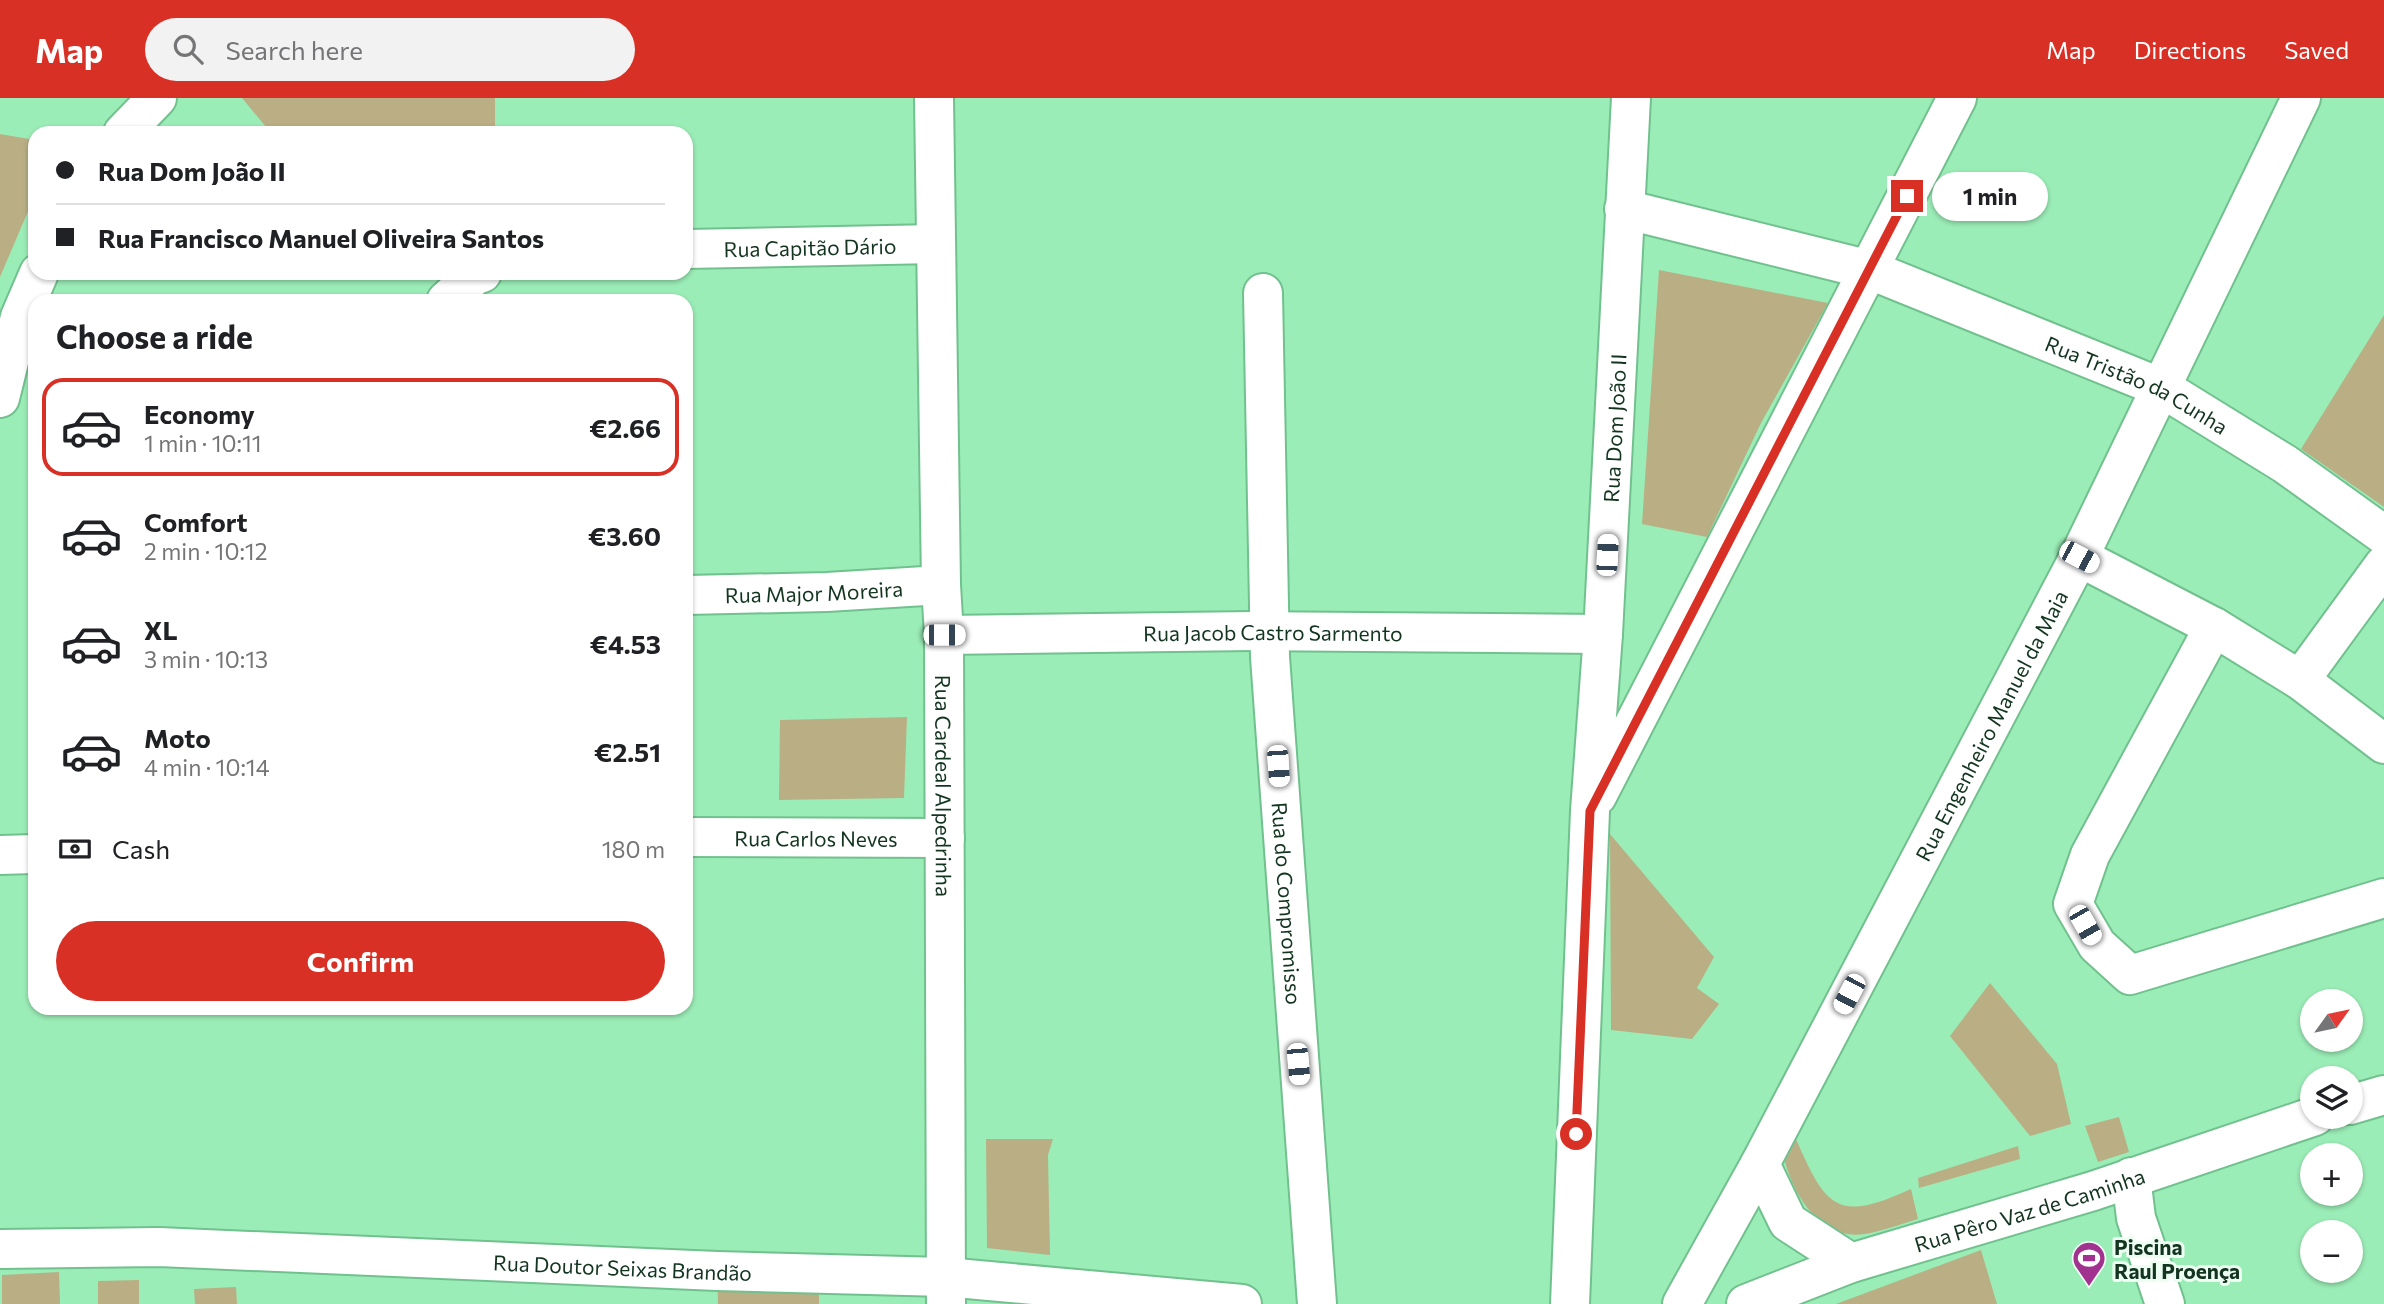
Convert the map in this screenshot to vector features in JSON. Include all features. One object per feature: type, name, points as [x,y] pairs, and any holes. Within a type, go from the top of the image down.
[{"type":"street","points":[[130,126],[157,98]]},
{"type":"street","name":"Rua Cardeal Alpedrinha","points":[[934,98],[944,635],[945,1290]]},
{"type":"street","name":"Rua Dom João II","points":[[1570,1304],[1590,811],[1603,634],[1631,98]]},
{"type":"street","points":[[1590,811],[1957,98]]},
{"type":"street","name":"Rua Engenheiro Manuel da Maia","points":[[1682,1304],[1760,1164],[2079,557],[2301,98]]},
{"type":"street","name":"Rua Tristão da Cunha","points":[[1624,209],[1870,270],[2162,388],[2285,464],[2384,535]]},
{"type":"street","name":"Rua Capitão Dário","points":[[693,249],[936,244]]},
{"type":"street","points":[[454,294],[469,280]]},
{"type":"street","name":"Rua do Compromisso","points":[[1263,293],[1270,632],[1293,1011],[1317,1304]]},
{"type":"street","points":[[0,398],[20,317],[28,298]]},
{"type":"street","points":[[2079,557],[2214,627],[2300,680],[2384,744]]},
{"type":"street","points":[[2300,680],[2384,565]]},
{"type":"street","name":"Rua Major Moreira","points":[[693,595],[827,592],[941,585]]},
{"type":"street","points":[[2214,627],[2090,855],[2073,904],[2097,945],[2130,975],[2384,898]]},
{"type":"street","name":"Rua Jacob Castro Sarmento","points":[[944,635],[1270,632],[1603,634]]},
{"type":"street","name":"Rua Carlos Neves","points":[[693,837],[945,838]]},
{"type":"street","points":[[0,855],[28,854]]},
{"type":"street","points":[[2363,1101],[2384,1095]]},
{"type":"street","name":"Rua Pêro Vaz de Caminha","points":[[1746,1304],[1852,1263],[2131,1177],[2300,1121]]},
{"type":"street","points":[[1760,1164],[1788,1223],[1852,1263]]},
{"type":"street","points":[[2131,1177],[2136,1218],[2165,1304]]},
{"type":"street","name":"Rua Doutor Seixas Brandão","points":[[0,1249],[159,1247],[852,1289],[945,1290],[1242,1304]]},
{"type":"shaded area","points":[[242,98],[495,98],[495,126],[265,126]]},
{"type":"shaded area","points":[[0,134],[28,139],[28,211],[0,277]]},
{"type":"shaded area","points":[[1659,270],[1828,303],[1761,423],[1707,537],[1642,524]]},
{"type":"shaded area","points":[[2384,315],[2384,507],[2301,449]]},
{"type":"shaded area","points":[[907,717],[904,798],[779,800],[780,720]]},
{"type":"shaded area","points":[[1610,834],[1714,957],[1697,988],[1719,1004],[1692,1039],[1611,1030]]},
{"type":"shaded area","points":[[1990,983],[2057,1064],[2071,1124],[2030,1136],[1950,1036]]},
{"type":"shaded area","points":[[2119,1117],[2129,1152],[2098,1162],[2085,1126]]},
{"type":"shaded area","points":[[986,1139],[1053,1139],[1048,1155],[1050,1255],[987,1248]]},
{"type":"shaded area","points":[[1796,1139],[1816,1181],[1837,1203],[1866,1205],[1911,1189],[1918,1219],[1865,1234],[1849,1234],[1822,1223],[1802,1200],[1784,1159]]},
{"type":"shaded area","points":[[2018,1146],[2020,1159],[1919,1188],[1918,1178]]},
{"type":"shaded area","points":[[1981,1250],[1997,1304],[1836,1304]]},
{"type":"shaded area","points":[[717,1271],[819,1282],[819,1304],[718,1304]]},
{"type":"shaded area","points":[[59,1272],[60,1304],[2,1304],[2,1275]]},
{"type":"shaded area","points":[[139,1280],[139,1304],[98,1304],[98,1281]]},
{"type":"shaded area","points":[[236,1287],[237,1304],[195,1304],[194,1289]]},
{"type":"place","name":"Piscina Raul Proença","points":[[2089,1288]]},
{"type":"route","points":[[1576,1134],[1590,811],[1907,196]]}]
